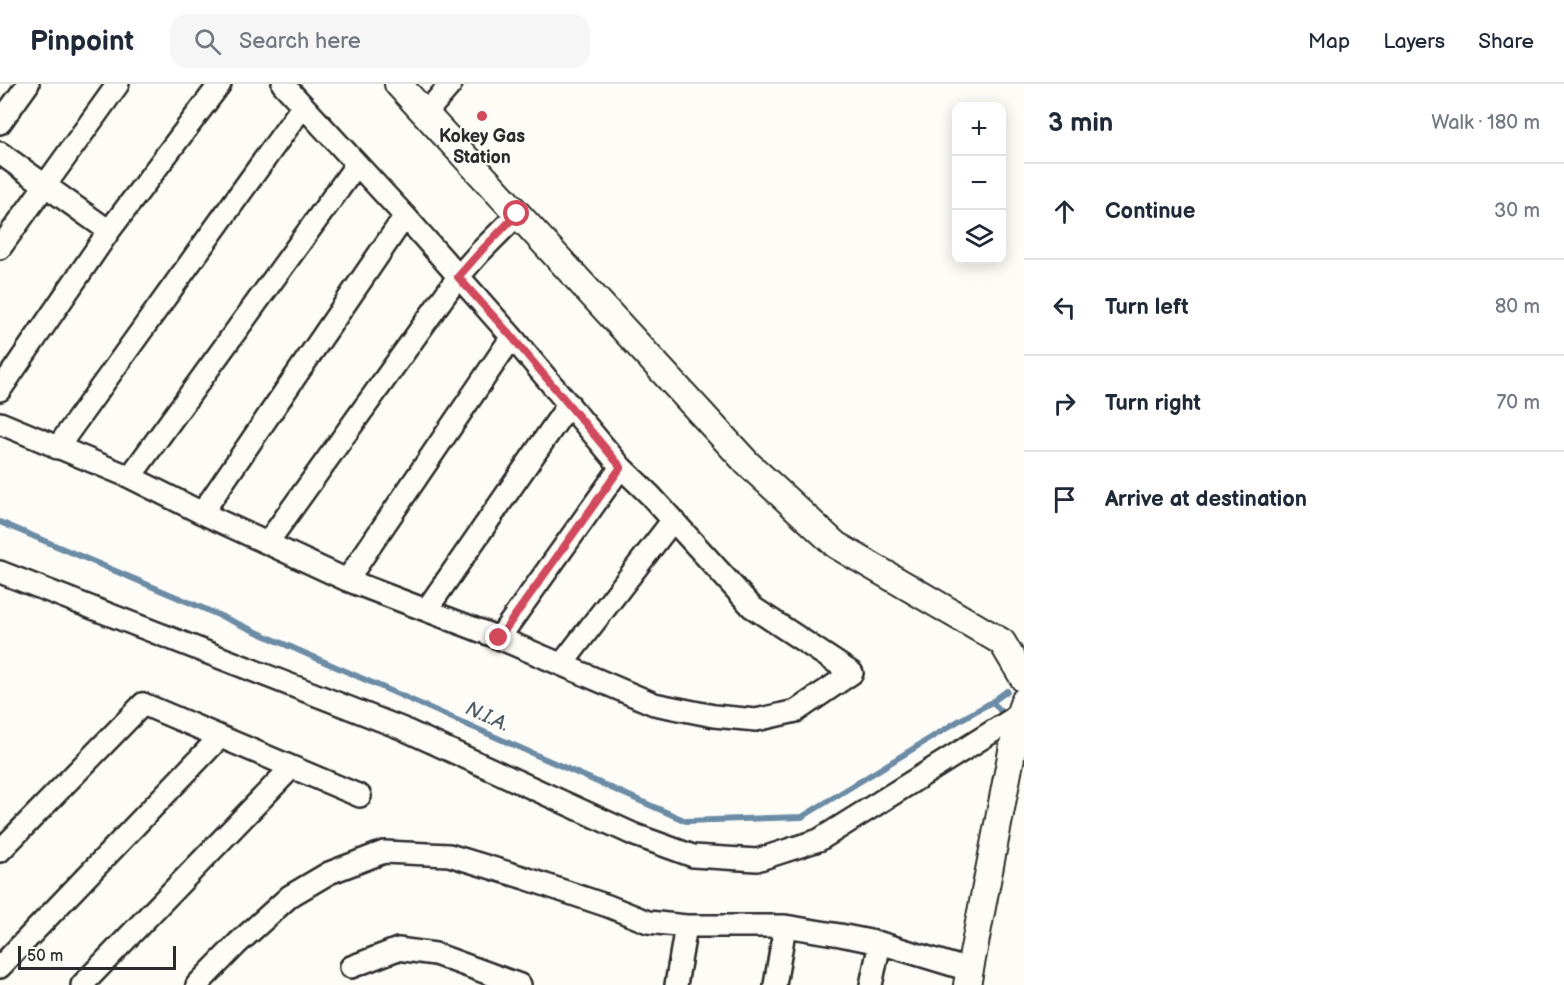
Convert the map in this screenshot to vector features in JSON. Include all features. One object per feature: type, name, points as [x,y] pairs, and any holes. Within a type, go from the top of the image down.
[{"type":"street","points":[[0,123],[28,84]]},
{"type":"street","points":[[0,248],[118,84]]},
{"type":"street","points":[[0,390],[109,231],[220,84]]},
{"type":"street","points":[[0,423],[130,477],[202,513],[347,579],[499,638],[654,704],[714,716],[756,720],[796,711],[852,673],[752,607],[650,495],[621,467],[512,337],[405,216],[283,84]]},
{"type":"street","points":[[425,114],[451,84]]},
{"type":"street","points":[[407,87],[425,114],[747,463],[836,545],[1002,642],[1024,679]]},
{"type":"street","points":[[57,448],[303,106]]},
{"type":"street","points":[[0,153],[109,231]]},
{"type":"street","points":[[130,477],[357,164]]},
{"type":"street","points":[[268,542],[458,277],[517,214]]},
{"type":"street","points":[[202,513],[405,216]]},
{"type":"street","points":[[347,579],[512,337]]},
{"type":"street","points":[[427,609],[569,404]]},
{"type":"street","points":[[499,638],[621,467]]},
{"type":"street","points":[[562,664],[673,520]]},
{"type":"street","points":[[0,572],[401,728],[635,834],[693,856],[757,860],[819,840],[1023,710]]},
{"type":"street","points":[[0,851],[144,705],[360,796]]},
{"type":"street","points":[[197,985],[238,943],[290,896],[328,873],[384,852],[449,855],[525,878],[648,922],[686,926],[785,926],[880,943],[968,978],[1023,710]]},
{"type":"street","points":[[0,967],[220,737]]},
{"type":"street","points":[[82,985],[292,767]]},
{"type":"street","points":[[676,985],[686,926]]},
{"type":"street","points":[[775,985],[785,926]]},
{"type":"street","points":[[871,985],[880,943]]},
{"type":"street","points":[[351,967],[398,949],[435,954],[520,985]]},
{"type":"waterway","name":"N.I.A.","points":[[0,522],[200,607],[686,821],[802,817],[1007,691]]},
{"type":"waterway","points":[[992,702],[1004,714]]},
{"type":"place","name":"Kokey Gas Station","points":[[482,116]]},
{"type":"route","points":[[499,638],[621,467],[512,337],[458,277],[517,214]]}]
